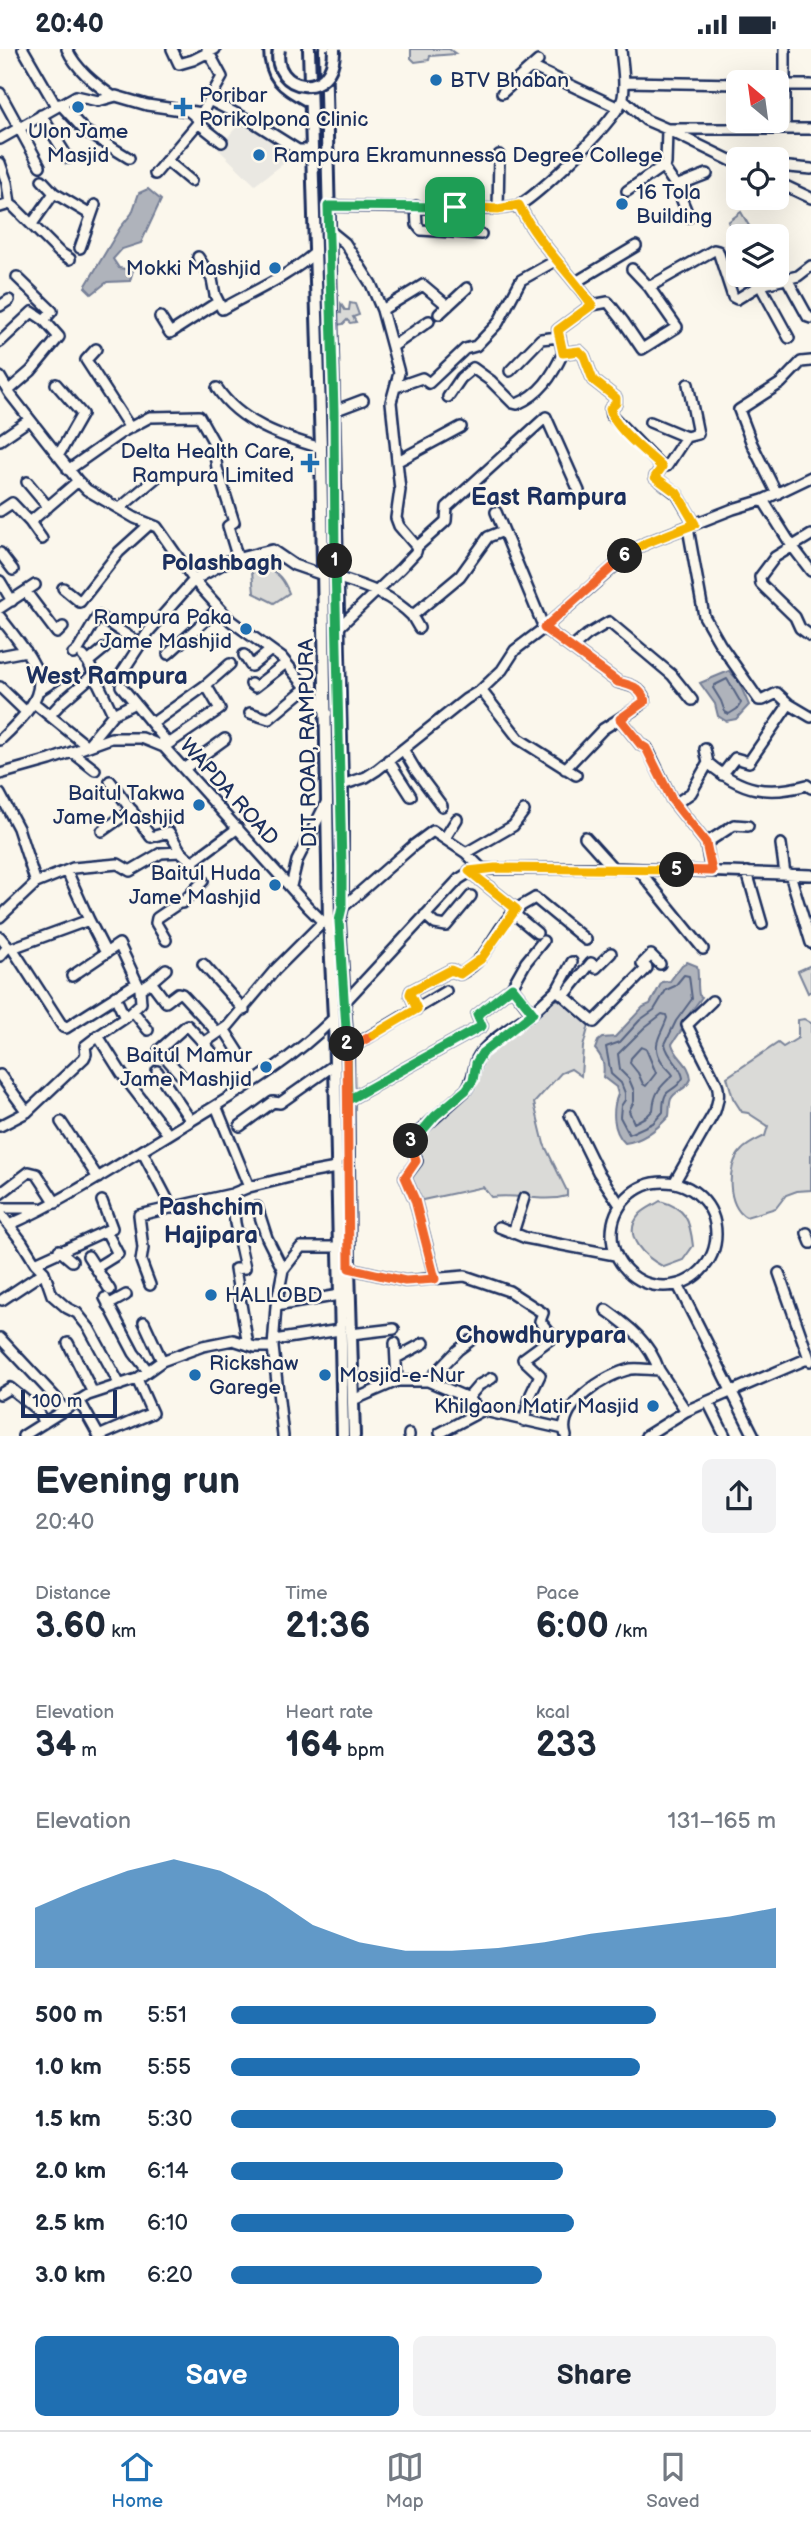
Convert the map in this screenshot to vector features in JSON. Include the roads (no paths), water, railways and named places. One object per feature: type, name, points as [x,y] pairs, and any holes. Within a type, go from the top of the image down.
[{"type":"main road","points":[[270,49],[271,67],[278,80],[310,102]]},
{"type":"main road","points":[[279,49],[278,60],[282,73],[293,82],[310,86],[328,76],[334,64],[334,49]]},
{"type":"main road","name":"DIT ROAD, RAMPURA","points":[[309,49],[321,448],[343,1436]]},
{"type":"main road","name":"DIT ROAD, RAMPURA","points":[[325,49],[342,785],[342,908],[330,921]]},
{"type":"main road","points":[[323,562],[335,562]]},
{"type":"main road","name":"DIT ROAD, RAMPURA","points":[[330,921],[347,1050],[354,1436]]},
{"type":"street","points":[[23,49],[58,105],[85,131],[129,158]]},
{"type":"street","points":[[67,49],[74,63],[94,84],[112,96],[190,112],[222,142]]},
{"type":"street","points":[[155,174],[199,119],[222,77],[210,50],[179,64],[172,49]]},
{"type":"street","points":[[328,206],[498,209],[519,205],[597,136],[621,104],[624,82],[621,49]]},
{"type":"street","points":[[783,70],[785,49]]},
{"type":"street","points":[[502,93],[535,64],[621,104],[646,120],[726,158]]},
{"type":"street","points":[[624,82],[726,84]]},
{"type":"street","points":[[789,85],[811,85]]},
{"type":"street","points":[[0,93],[40,166]]},
{"type":"street","points":[[0,139],[76,96],[98,101],[112,96]]},
{"type":"street","points":[[209,100],[255,123],[298,150],[312,150]]},
{"type":"street","points":[[41,115],[68,158]]},
{"type":"street","points":[[667,129],[726,129]]},
{"type":"street","points":[[627,191],[666,165],[667,129]]},
{"type":"street","points":[[789,129],[811,129]]},
{"type":"street","points":[[498,209],[499,155]]},
{"type":"street","points":[[167,161],[191,181]]},
{"type":"street","points":[[0,163],[7,183],[5,205],[32,224],[34,229],[69,259]]},
{"type":"street","points":[[663,167],[676,186],[689,217]]},
{"type":"street","points":[[789,167],[811,169]]},
{"type":"street","points":[[676,186],[707,174]]},
{"type":"street","points":[[42,180],[54,193],[93,210],[80,248]]},
{"type":"street","points":[[789,188],[811,198]]},
{"type":"street","points":[[32,224],[54,193]]},
{"type":"street","points":[[519,205],[555,261],[576,282],[592,305]]},
{"type":"street","points":[[415,207],[417,225],[421,230],[481,234]]},
{"type":"street","points":[[329,230],[345,243],[371,284],[382,310],[398,368],[391,402],[400,490],[396,517],[399,526],[417,547]]},
{"type":"street","points":[[576,282],[636,246]]},
{"type":"street","points":[[649,287],[716,249],[726,277]]},
{"type":"street","points":[[198,257],[212,279],[222,309],[283,278],[315,253]]},
{"type":"street","points":[[396,387],[422,378],[429,383],[465,349],[476,346],[498,323],[521,280],[555,261]]},
{"type":"street","points":[[789,278],[798,276],[811,266]]},
{"type":"street","points":[[448,397],[461,378],[476,368],[517,404],[541,390],[563,353],[558,330],[592,305],[608,302],[642,349],[677,327],[649,287],[632,269]]},
{"type":"street","points":[[17,277],[52,311],[44,320]]},
{"type":"street","points":[[789,283],[808,317],[811,317]]},
{"type":"street","points":[[382,310],[423,285],[447,306]]},
{"type":"street","points":[[729,287],[733,297],[740,297],[757,287]]},
{"type":"street","points":[[761,287],[789,338]]},
{"type":"street","points":[[439,314],[467,288]]},
{"type":"street","points":[[160,317],[170,333],[218,302]]},
{"type":"street","points":[[0,342],[32,312],[44,320],[59,337],[31,372],[5,391]]},
{"type":"street","points":[[392,348],[429,321]]},
{"type":"street","points":[[510,371],[541,339],[559,337]]},
{"type":"street","points":[[96,349],[86,360],[130,428]]},
{"type":"street","points":[[563,353],[579,351],[584,356],[593,380],[616,398],[616,403],[610,409],[611,415],[662,467]]},
{"type":"street","points":[[777,494],[752,444],[739,410],[781,383],[801,362],[811,361]]},
{"type":"street","points":[[0,377],[5,391],[78,481],[88,490],[160,532],[194,580],[219,608],[231,621],[286,663],[327,713]]},
{"type":"street","points":[[56,384],[82,414],[58,456]]},
{"type":"street","points":[[650,422],[686,437],[698,434],[688,384]]},
{"type":"street","points":[[217,387],[226,401],[275,434],[321,448]]},
{"type":"street","points":[[334,411],[363,400]]},
{"type":"street","points":[[68,470],[150,417],[199,416],[213,441],[217,468],[234,522],[228,526],[238,559]]},
{"type":"street","points":[[338,628],[446,521],[447,507],[546,417],[579,491]]},
{"type":"street","points":[[0,440],[29,420]]},
{"type":"street","points":[[398,461],[461,427]]},
{"type":"street","points":[[686,437],[667,466],[662,467],[655,477],[677,493],[691,526],[701,605],[714,635],[759,700],[775,692],[811,717]]},
{"type":"street","points":[[120,508],[157,477]]},
{"type":"street","points":[[342,785],[366,777],[481,690],[502,670],[515,650],[544,628],[626,555],[646,543],[763,500],[811,477]]},
{"type":"street","points":[[30,522],[78,481]]},
{"type":"street","points":[[27,482],[48,507]]},
{"type":"street","points":[[763,500],[811,571]]},
{"type":"street","points":[[0,510],[12,503],[42,539]]},
{"type":"street","points":[[496,512],[544,628],[618,682],[632,684],[645,701],[603,729],[565,769]]},
{"type":"street","points":[[63,588],[80,602],[119,552],[150,524]]},
{"type":"street","points":[[412,616],[460,576],[488,537],[503,531]]},
{"type":"street","points":[[811,535],[775,557],[761,574],[760,580],[795,617],[800,628],[811,636]]},
{"type":"street","points":[[121,674],[140,644],[194,580],[228,561],[272,550],[294,565],[323,575]]},
{"type":"street","points":[[0,553],[13,570]]},
{"type":"street","points":[[336,577],[378,591],[412,616],[419,628]]},
{"type":"street","points":[[0,582],[12,601]]},
{"type":"street","points":[[0,608],[35,585]]},
{"type":"street","points":[[26,592],[57,633],[63,627]]},
{"type":"street","points":[[168,654],[219,608]]},
{"type":"street","points":[[72,654],[78,650],[98,616],[140,644]]},
{"type":"street","points":[[0,617],[26,651],[36,671],[40,690]]},
{"type":"street","points":[[572,649],[587,635],[609,622],[672,675],[692,700]]},
{"type":"street","points":[[104,648],[86,659],[113,714]]},
{"type":"street","points":[[244,655],[251,666],[271,650]]},
{"type":"street","points":[[0,656],[26,651]]},
{"type":"street","points":[[251,684],[255,687],[286,663]]},
{"type":"street","points":[[153,723],[230,664]]},
{"type":"street","points":[[50,716],[93,675]]},
{"type":"street","points":[[0,740],[34,703],[40,690],[57,678]]},
{"type":"street","points":[[121,685],[166,741],[164,747]]},
{"type":"street","points":[[164,747],[220,709],[206,685]]},
{"type":"street","points":[[0,687],[26,712]]},
{"type":"street","points":[[250,713],[270,719],[306,688]]},
{"type":"street","points":[[481,690],[519,739],[576,775]]},
{"type":"street","points":[[34,703],[87,746],[113,714],[135,703]]},
{"type":"street","points":[[722,775],[735,758],[748,762],[789,704]]},
{"type":"street","points":[[620,719],[646,748],[675,804],[706,843],[712,871]]},
{"type":"street","name":"WAPDA ROAD","points":[[0,774],[111,738],[142,738],[164,747],[291,886],[330,921]]},
{"type":"street","points":[[185,768],[225,739]]},
{"type":"street","points":[[403,748],[442,806]]},
{"type":"street","points":[[705,749],[708,764],[722,775],[770,792],[792,790],[805,785],[811,788]]},
{"type":"street","points":[[72,752],[95,770]]},
{"type":"street","points":[[388,760],[411,796]]},
{"type":"street","points":[[675,804],[691,793],[708,764]]},
{"type":"street","points":[[110,781],[151,837],[169,832],[203,881],[182,903],[157,918],[156,923],[166,940]]},
{"type":"street","points":[[0,795],[18,828],[36,883]]},
{"type":"street","points":[[291,886],[297,861],[328,799]]},
{"type":"street","points":[[102,831],[132,810]]},
{"type":"street","points":[[466,853],[513,826],[524,811]]},
{"type":"street","points":[[445,838],[457,818]]},
{"type":"street","points":[[706,843],[734,825],[748,826]]},
{"type":"street","points":[[0,917],[36,883],[67,871],[82,866],[118,864],[130,871],[161,853],[187,858],[238,828]]},
{"type":"street","points":[[342,908],[433,831],[466,853],[481,868]]},
{"type":"street","points":[[585,837],[613,868]]},
{"type":"street","points":[[781,844],[787,874],[811,943]]},
{"type":"street","points":[[343,1004],[469,871],[481,868],[613,868],[811,875]]},
{"type":"street","points":[[638,869],[703,949]]},
{"type":"street","points":[[67,871],[106,953]]},
{"type":"street","points":[[348,1100],[482,1026],[477,1015],[512,987],[540,937],[469,871]]},
{"type":"street","points":[[747,872],[762,924]]},
{"type":"street","points":[[425,915],[435,924],[446,926],[471,896]]},
{"type":"street","points":[[417,1009],[411,991],[451,970],[460,974],[477,964],[515,911],[535,898],[586,940]]},
{"type":"street","points":[[89,920],[12,949],[65,1028],[116,996],[150,982],[166,969]]},
{"type":"street","points":[[205,1042],[244,1010],[275,970],[330,921]]},
{"type":"street","points":[[0,937],[8,947],[0,956]]},
{"type":"street","points":[[0,1126],[27,1112],[84,1058],[85,1047],[141,1003],[138,986],[119,944],[72,976]]},
{"type":"street","points":[[435,1279],[415,1200],[405,1177],[416,1161],[410,1139],[466,1090],[473,1080],[476,1063],[482,1053],[560,993],[591,963],[596,968],[611,953]]},
{"type":"street","points":[[560,993],[594,1022],[647,968],[642,964],[648,956],[651,955],[660,964]]},
{"type":"street","points":[[560,993],[572,962]]},
{"type":"street","points":[[203,964],[244,1010]]},
{"type":"street","points":[[150,982],[166,1002],[178,993],[182,994],[221,1031],[240,1054]]},
{"type":"street","points":[[512,987],[533,1013]]},
{"type":"street","points":[[347,1050],[446,992]]},
{"type":"street","points":[[116,996],[129,1014],[148,1030]]},
{"type":"street","points":[[674,1183],[718,1102],[717,1084],[687,1025],[712,1001]]},
{"type":"street","points":[[9,1225],[52,1206],[216,1106],[288,1060],[334,1018]]},
{"type":"street","points":[[180,1074],[159,1050],[187,1025],[211,1051]]},
{"type":"street","points":[[98,1036],[122,1075],[169,1134]]},
{"type":"street","points":[[240,1126],[273,1102],[280,1103],[334,1065]]},
{"type":"street","points":[[157,1071],[191,1121]]},
{"type":"street","points":[[0,1075],[27,1112]]},
{"type":"street","points":[[216,1106],[249,1187]]},
{"type":"street","points":[[570,1115],[598,1172],[620,1205]]},
{"type":"street","points":[[61,1122],[98,1178]]},
{"type":"street","points":[[142,1151],[172,1208]]},
{"type":"street","points":[[150,1286],[141,1261],[143,1248],[139,1215],[336,1168]]},
{"type":"street","points":[[0,1193],[33,1171],[52,1206]]},
{"type":"street","points":[[674,1183],[688,1187],[709,1206],[715,1219],[717,1234],[710,1261],[701,1272],[678,1285],[653,1286],[641,1282],[630,1275],[615,1255],[611,1230],[620,1205],[638,1189],[650,1184],[674,1183]]},
{"type":"street","points":[[232,1194],[245,1268],[235,1269],[248,1345]]},
{"type":"street","points":[[513,1233],[524,1198]]},
{"type":"street","points":[[35,1263],[112,1228],[102,1201]]},
{"type":"street","points":[[52,1206],[0,1211],[44,1272],[52,1295],[66,1308],[77,1313],[89,1328],[120,1385]]},
{"type":"street","points":[[257,1207],[267,1238],[284,1270]]},
{"type":"street","points":[[499,1227],[562,1246],[615,1255]]},
{"type":"street","points":[[97,1267],[118,1254],[106,1231]]},
{"type":"street","points":[[283,1436],[274,1344],[276,1306],[284,1270],[300,1247],[338,1247]]},
{"type":"street","points":[[59,1251],[72,1261]]},
{"type":"street","points":[[89,1256],[97,1267],[107,1297],[134,1353],[148,1371]]},
{"type":"street","points":[[349,1268],[405,1281],[465,1276],[509,1291],[543,1313],[540,1321],[554,1337],[523,1359],[540,1375],[531,1394],[524,1420]]},
{"type":"street","points":[[2,1300],[44,1272]]},
{"type":"street","points":[[646,1436],[686,1411],[810,1360],[779,1273]]},
{"type":"street","points":[[678,1285],[754,1436]]},
{"type":"street","points":[[107,1297],[126,1295]]},
{"type":"street","points":[[276,1306],[339,1296]]},
{"type":"street","points":[[606,1310],[649,1347],[659,1370],[686,1411]]},
{"type":"street","points":[[144,1322],[162,1361]]},
{"type":"street","points":[[351,1334],[394,1329]]},
{"type":"street","points":[[23,1436],[93,1393],[136,1379],[162,1361],[203,1346],[233,1340],[255,1347],[340,1330]]},
{"type":"street","points":[[0,1338],[64,1410]]},
{"type":"street","points":[[428,1381],[470,1341]]},
{"type":"street","points":[[395,1342],[397,1381]]},
{"type":"street","points":[[68,1343],[93,1393]]},
{"type":"street","points":[[396,1358],[414,1351],[424,1343]]},
{"type":"street","points":[[353,1400],[397,1381],[428,1381],[468,1398],[475,1407],[483,1411],[565,1433],[569,1414],[579,1399],[594,1387],[630,1369],[659,1370]]},
{"type":"street","points":[[468,1398],[479,1385],[492,1378]]},
{"type":"street","points":[[79,1400],[99,1436],[152,1413],[136,1379]]},
{"type":"street","points":[[0,1394],[10,1388],[36,1409],[44,1423]]},
{"type":"street","points":[[708,1402],[725,1436]]},
{"type":"street","points":[[440,1433],[483,1411]]},
{"type":"water","points":[[148,189],[161,200],[141,243],[122,249],[113,259],[119,268],[133,270],[130,281],[107,282],[92,294],[85,287],[132,213],[139,193]]},
{"type":"water","points":[[729,671],[738,680],[749,705],[736,719],[726,721],[718,716],[715,704],[700,683]]},
{"type":"water","points":[[687,962],[697,966],[699,995],[702,997],[681,1025],[683,1028],[672,1044],[688,1069],[691,1079],[671,1099],[669,1116],[665,1121],[644,1137],[625,1143],[614,1120],[618,1094],[616,1087],[603,1077],[603,1062],[595,1049],[598,1041],[615,1037],[643,1007],[650,1004],[662,982],[670,981]]},
{"type":"place","name":"BTV Bhaban","points":[[436,80]]},
{"type":"place","name":"Ulon Jame Masjid","points":[[78,107]]},
{"type":"place","name":"Poribar Porikolpona Clinic","points":[[183,107]]},
{"type":"place","name":"Rampura Ekramunnessa Degree College","points":[[259,155]]},
{"type":"place","name":"16 Tola Building","points":[[622,204]]},
{"type":"place","name":"Mokki Mashjid","points":[[275,268]]},
{"type":"place","name":"Delta Health Care, Rampura Limited","points":[[310,463]]},
{"type":"place","name":"Rampura Paka Jame Mashjid","points":[[246,629]]},
{"type":"place","name":"Baitul Takwa Jame Mashjid","points":[[199,805]]},
{"type":"place","name":"Baitul Huda Jame Mashjid","points":[[275,885]]},
{"type":"place","name":"Baitul Mamur Jame Mashjid","points":[[266,1067]]},
{"type":"place","name":"HALLOBD","points":[[211,1295]]},
{"type":"place","name":"Rickshaw Garege","points":[[195,1375]]},
{"type":"place","name":"Mosjid-e-Nur","points":[[325,1375]]},
{"type":"place","name":"Khilgaon Matir Masjid","points":[[653,1406]]},
{"type":"district","name":"East Rampura","points":[[549,497]]},
{"type":"district","name":"Polashbagh","points":[[222,563]]},
{"type":"district","name":"West Rampura","points":[[107,676]]},
{"type":"district","name":"Pashchim Hajipara","points":[[211,1221]]},
{"type":"district","name":"Chowdhurypara","points":[[541,1335]]}]
